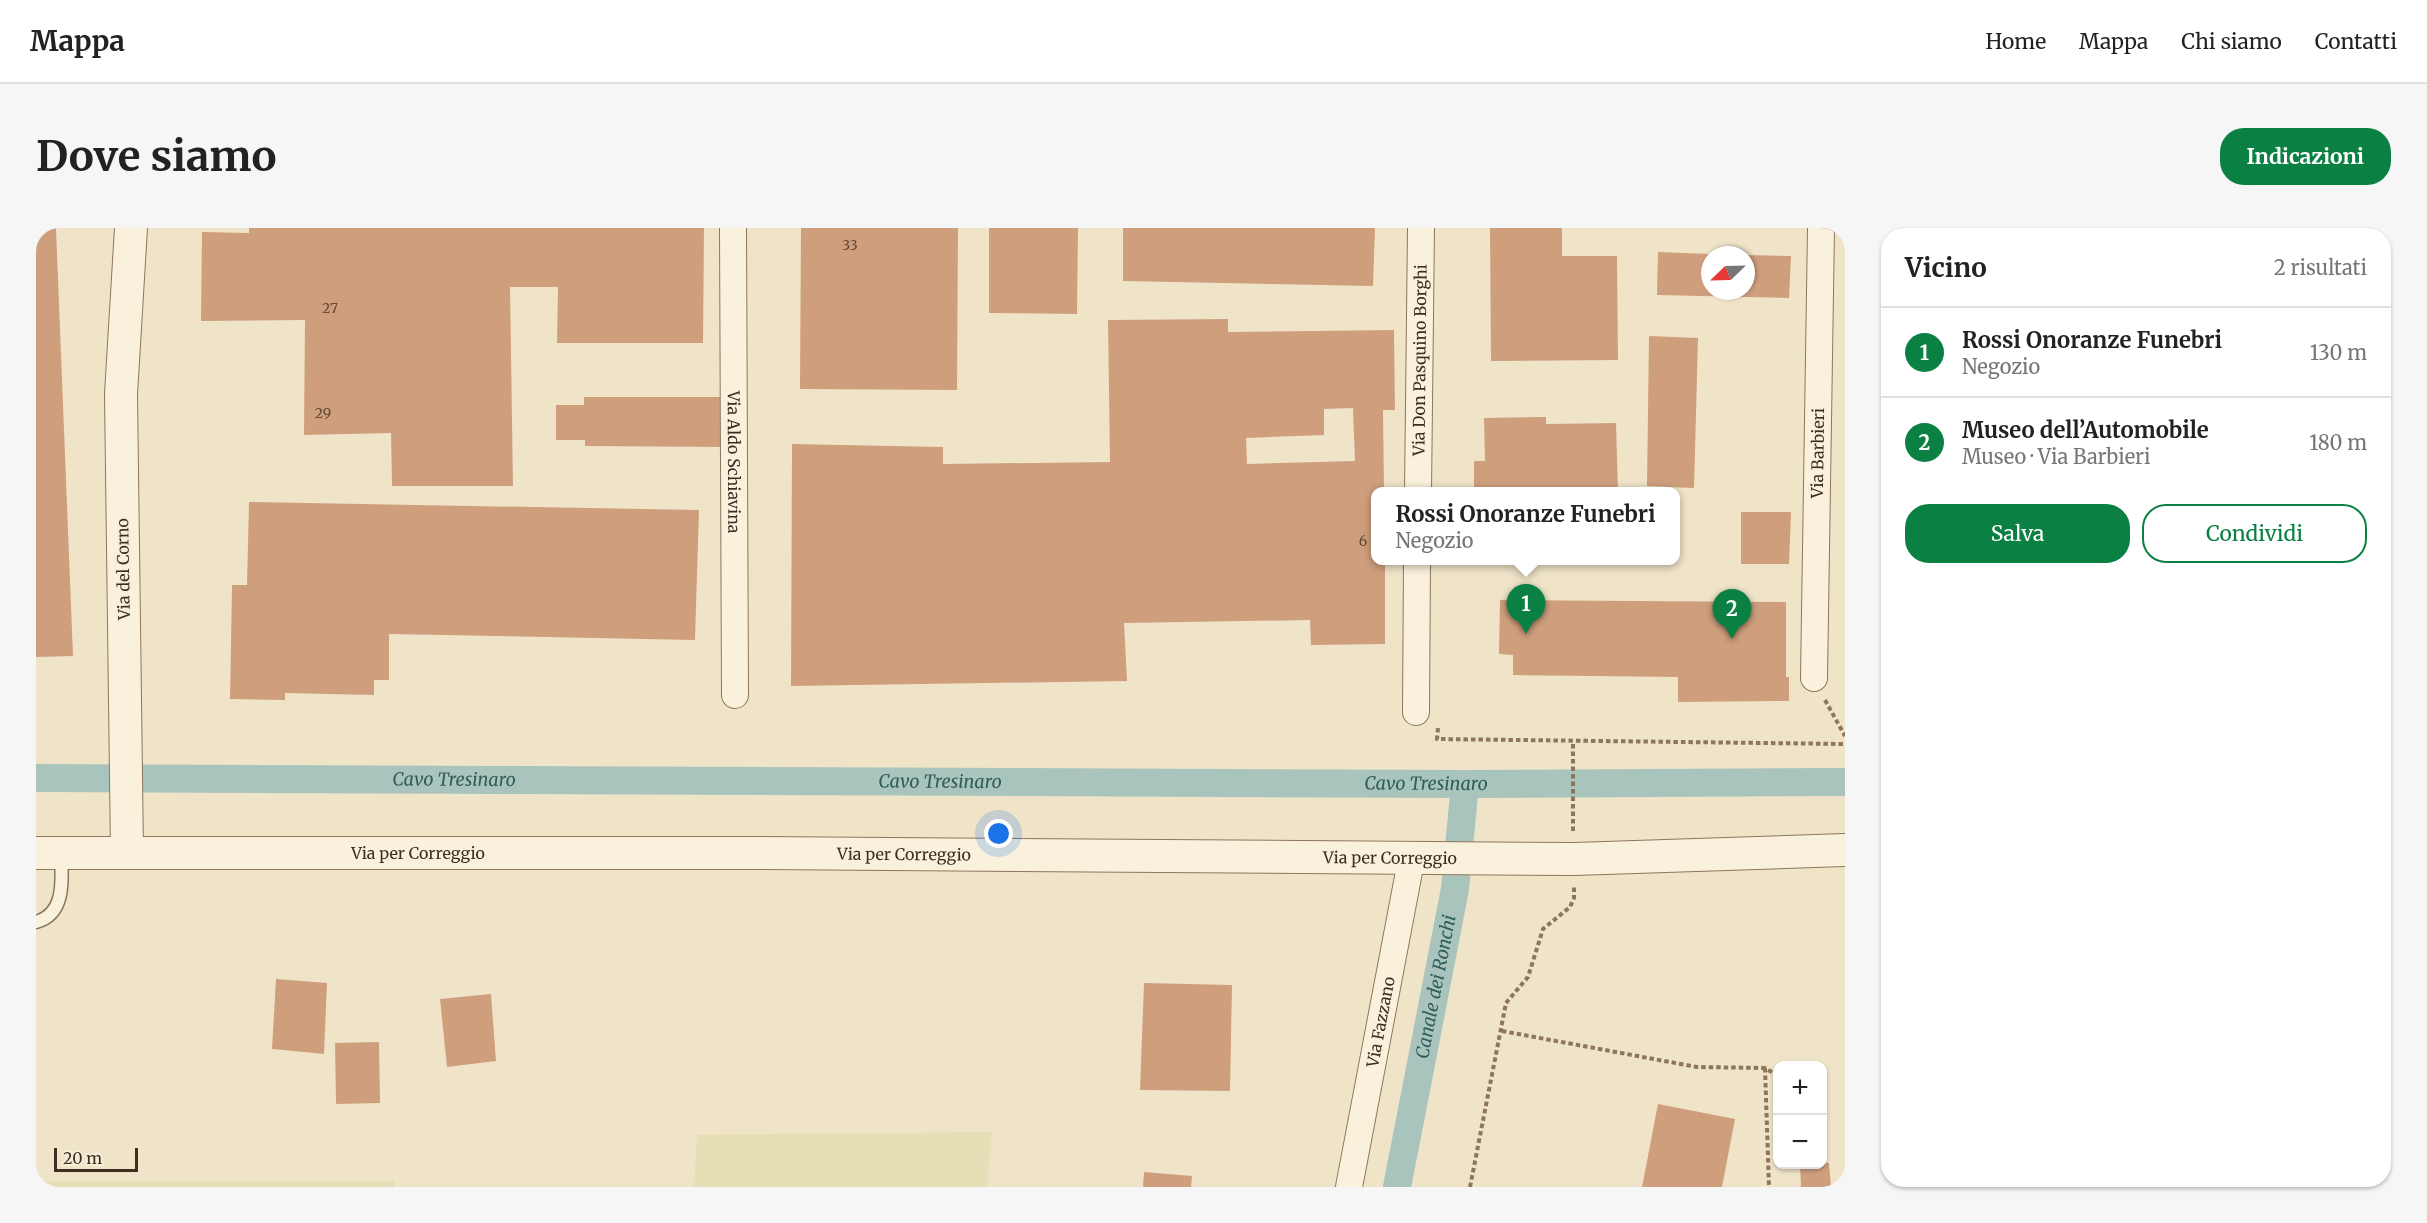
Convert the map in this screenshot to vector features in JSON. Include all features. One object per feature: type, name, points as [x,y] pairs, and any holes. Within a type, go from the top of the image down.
[{"type":"street","name":"Via del Corno","points":[[127,853],[121,394],[131,228]]},
{"type":"street","name":"Via del Corno","points":[[128,285],[145,228]]},
{"type":"street","name":"Via Aldo Schiavina","points":[[734,228],[735,695]]},
{"type":"street","name":"Via Don Pasquino Borghi","points":[[1418,487],[1421,228]]},
{"type":"street","name":"Via Barbieri","points":[[1814,678],[1821,228]]},
{"type":"street","points":[[1416,711],[1417,565]]},
{"type":"street","name":"Via per Correggio","points":[[49,853],[1424,856],[1574,859],[1845,850]]},
{"type":"street","name":"Via Fazzano","points":[[1349,1187],[1424,856]]},
{"type":"lane","points":[[36,922],[44,920],[58,905],[62,888],[49,853]]},
{"type":"path","points":[[1814,678],[1845,736]]},
{"type":"path","points":[[1437,739],[1845,744]]},
{"type":"path","points":[[1573,741],[1573,835]]},
{"type":"path","points":[[1470,1187],[1506,1003],[1528,976],[1543,929],[1570,907],[1574,898],[1574,880]]},
{"type":"path","points":[[1502,1031],[1696,1067],[1765,1068],[1773,1073]]},
{"type":"path","points":[[1765,1068],[1769,1187]]},
{"type":"shaded area","points":[[992,1132],[987,1187],[694,1187],[697,1135]]},
{"type":"shaded area","points":[[36,1181],[394,1181],[394,1187],[36,1187]]},
{"type":"building","points":[[36,228],[56,228],[73,656],[36,657]]},
{"type":"building","points":[[249,228],[704,228],[703,343],[557,343],[558,287],[510,287],[513,486],[392,486],[391,433],[304,435],[305,320],[201,321],[202,232],[249,233]]},
{"type":"building","points":[[801,228],[958,228],[957,390],[800,389]]},
{"type":"building","points":[[989,228],[1078,228],[1077,314],[989,313]]},
{"type":"building","points":[[1123,228],[1375,228],[1373,286],[1123,281]]},
{"type":"building","points":[[1490,228],[1562,228],[1562,256],[1617,256],[1618,360],[1491,361]]},
{"type":"building","points":[[1658,252],[1701,254],[1701,296],[1657,295]]},
{"type":"building","points":[[1755,255],[1791,256],[1789,298],[1755,297]]},
{"type":"building","points":[[1228,319],[1228,332],[1394,330],[1395,410],[1383,410],[1384,487],[1371,487],[1371,565],[1385,565],[1385,644],[1311,645],[1310,620],[1124,623],[1127,681],[791,686],[792,444],[943,447],[943,464],[1110,462],[1108,320]],"holes":[[[1353,408],[1355,461],[1247,464],[1246,438],[1324,435],[1324,409]]]},
{"type":"building","points":[[1649,336],[1698,338],[1694,488],[1647,486]]},
{"type":"building","points":[[584,397],[725,397],[726,447],[585,446],[585,440],[556,440],[556,405],[584,405]]},
{"type":"building","points":[[1546,417],[1546,424],[1616,423],[1618,487],[1474,487],[1474,461],[1485,461],[1484,418]]},
{"type":"building","points":[[249,502],[699,510],[695,640],[389,634],[389,680],[374,680],[374,695],[285,693],[285,700],[230,699],[232,585],[247,585]]},
{"type":"building","points":[[1741,512],[1791,512],[1789,564],[1741,564]]},
{"type":"building","points":[[1500,600],[1786,602],[1786,677],[1789,677],[1789,701],[1678,702],[1678,677],[1513,675],[1513,655],[1499,654]]},
{"type":"building","points":[[276,979],[327,983],[324,1054],[272,1049]]},
{"type":"building","points":[[1144,983],[1232,985],[1230,1091],[1140,1090]]},
{"type":"building","points":[[491,994],[496,1061],[447,1067],[440,999]]},
{"type":"building","points":[[379,1042],[380,1103],[336,1104],[335,1043]]},
{"type":"building","points":[[1658,1104],[1735,1119],[1722,1187],[1642,1187]]},
{"type":"building","points":[[1827,1163],[1829,1163],[1831,1187],[1801,1187],[1800,1169],[1827,1169]]},
{"type":"building","points":[[1144,1172],[1192,1176],[1191,1187],[1143,1187]]},
{"type":"waterway","name":"Cavo Tresinaro","points":[[36,778],[1465,784],[1845,782]]},
{"type":"waterway","name":"Canale dei Ronchi","points":[[1397,1187],[1455,889],[1465,784]]},
{"type":"place","name":"Rossi Onoranze Funebri","points":[[1526,634]]},
{"type":"place","name":"Museo dell’Automobile","points":[[1732,639]]}]
